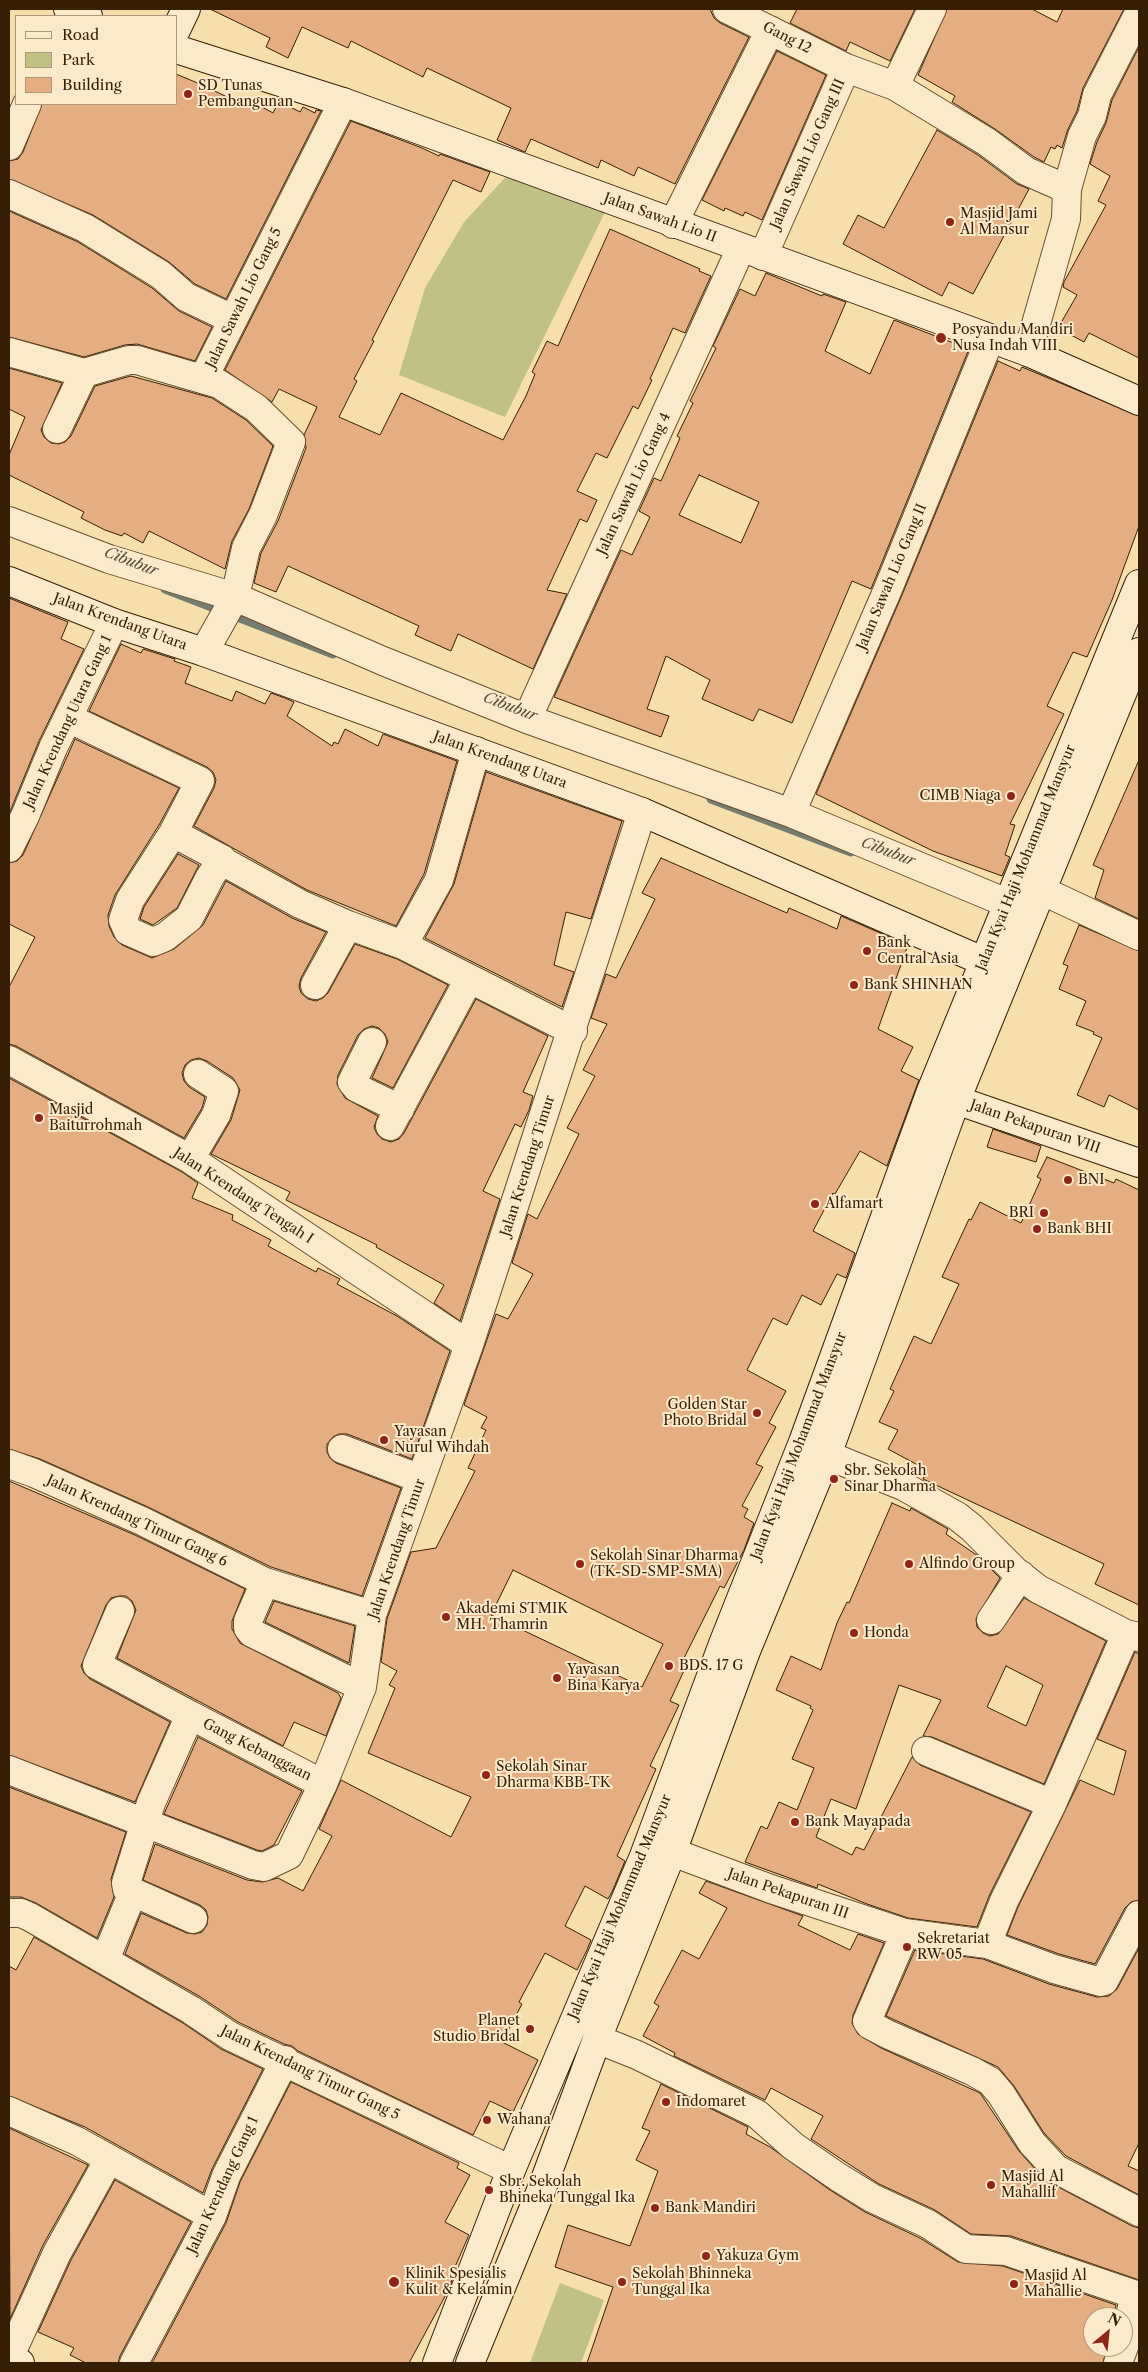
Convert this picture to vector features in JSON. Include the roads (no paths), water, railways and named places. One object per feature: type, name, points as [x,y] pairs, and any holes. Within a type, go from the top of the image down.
[{"type":"street","points":[[178,26],[186,9]]},
{"type":"street","name":"Gang 12","points":[[727,9],[846,68]]},
{"type":"street","points":[[895,86],[932,9]]},
{"type":"street","points":[[1028,352],[1066,219],[1067,189],[1082,136],[1092,116],[1097,95],[1139,13]]},
{"type":"street","points":[[673,224],[770,30]]},
{"type":"street","name":"Jalan Sawah Lio II","points":[[178,50],[343,102],[1028,352],[1139,401]]},
{"type":"street","name":"Jalan Sawah Lio Gang III","points":[[752,252],[846,68],[895,86],[987,142],[1026,171],[1067,189]]},
{"type":"street","name":"Jalan Sawah Lio Gang 5","points":[[207,647],[232,602],[246,548],[263,515],[291,442],[256,408],[219,384],[203,379],[343,102]]},
{"type":"street","points":[[9,146],[27,105]]},
{"type":"street","points":[[9,194],[85,228],[161,275],[186,297],[232,319]]},
{"type":"street","name":"Jalan Sawah Lio Gang 4","points":[[526,719],[752,252]]},
{"type":"street","name":"Jalan Sawah Lio Gang II","points":[[791,813],[888,588],[990,339]]},
{"type":"street","points":[[9,352],[84,373],[128,360],[137,360],[203,379]]},
{"type":"street","points":[[57,429],[84,373]]},
{"type":"street","points":[[9,521],[109,559],[232,602],[526,719],[791,813],[1007,903]]},
{"type":"street","name":"Jalan Krendang Utara","points":[[9,581],[114,623],[207,647],[476,751],[642,812],[1009,972]]},
{"type":"street","name":"Jalan Kyai Haji Mohammad Mansyur","points":[[437,2363],[511,2170],[644,1856],[723,1644],[788,1515],[827,1455],[883,1301],[984,960],[1139,584]]},
{"type":"street","name":"Jalan Krendang Utara Gang 1","points":[[9,848],[68,718],[114,623]]},
{"type":"street","name":"Jalan Kyai Haji Mohammad Mansyur","points":[[470,2363],[527,2220],[542,2188],[597,2040],[672,1852],[746,1651],[788,1515],[803,1442],[858,1292],[944,1095],[1009,972],[1139,652]]},
{"type":"street","points":[[68,718],[200,782],[173,833],[130,900],[123,920],[128,931],[153,942],[165,938],[189,918],[222,859]]},
{"type":"street","points":[[403,945],[439,880],[476,751]]},
{"type":"street","name":"Jalan Krendang Timur","points":[[9,1770],[253,1865],[264,1867],[289,1855],[323,1784],[362,1687],[372,1615],[469,1345],[642,812]]},
{"type":"street","points":[[173,833],[300,904],[348,925],[403,945],[572,1031]]},
{"type":"street","points":[[1043,891],[1139,936]]},
{"type":"street","points":[[315,985],[348,925]]},
{"type":"street","points":[[372,1042],[352,1082],[395,1117],[469,979]]},
{"type":"street","name":"Jalan Krendang Tengah I","points":[[9,1060],[190,1159],[469,1345]]},
{"type":"street","points":[[190,1159],[216,1115],[224,1091],[198,1074]]},
{"type":"street","name":"Jalan Pekapuran VIII","points":[[944,1095],[1139,1163]]},
{"type":"street","points":[[858,1292],[883,1301]]},
{"type":"street","points":[[803,1442],[827,1455],[903,1486],[957,1516],[1020,1575],[1038,1589],[1133,1636],[1004,1901],[987,1944]]},
{"type":"street","points":[[342,1449],[421,1479]]},
{"type":"street","name":"Jalan Krendang Timur Gang 6","points":[[9,1464],[34,1473],[142,1521],[265,1582],[372,1615]]},
{"type":"street","points":[[991,1620],[1020,1575]]},
{"type":"street","points":[[265,1582],[248,1621],[248,1628],[252,1633],[362,1687]]},
{"type":"street","points":[[120,1611],[97,1665],[190,1715]]},
{"type":"street","name":"Gang Kebanggaan","points":[[133,1892],[128,1889],[126,1883],[162,1778],[190,1715],[323,1784]]},
{"type":"street","points":[[926,1751],[1052,1804]]},
{"type":"street","name":"Jalan Pekapuran III","points":[[672,1852],[771,1889],[905,1933],[987,1944],[1054,1969],[1101,1982],[1138,1923]]},
{"type":"street","points":[[105,1960],[133,1892],[193,1919]]},
{"type":"street","name":"Jalan Krendang Timur Gang 5","points":[[9,1913],[20,1913],[30,1917],[230,2036],[285,2060],[511,2170]]},
{"type":"street","points":[[905,1933],[867,2021],[870,2025],[990,2081],[1001,2094],[1032,2143],[1056,2169],[1139,2212]]},
{"type":"street","points":[[597,2040],[637,2055],[757,2114],[793,2146],[838,2177],[872,2198],[928,2224],[966,2249],[1006,2251],[1137,2296],[1125,2344],[1118,2363]]},
{"type":"street","name":"Jalan Krendang Gang 1","points":[[134,2363],[212,2216],[226,2176],[285,2060]]},
{"type":"street","points":[[9,2111],[109,2159],[212,2216]]},
{"type":"street","points":[[20,2363],[9,2358],[57,2253],[109,2159]]},
{"type":"street","points":[[496,2210],[527,2220]]},
{"type":"waterway","name":"Cibubur","points":[[165,589],[333,654]]},
{"type":"waterway","name":"Cibubur","points":[[711,799],[851,852]]},
{"type":"place","name":"SD Tunas Pembangunan","points":[[188,94]]},
{"type":"place","name":"Masjid Jami Al Mansur","points":[[950,222]]},
{"type":"place","name":"Posyandu Mandiri Nusa Indah VIII","points":[[941,338]]},
{"type":"place","name":"CIMB Niaga","points":[[1011,796]]},
{"type":"place","name":"Bank Central Asia","points":[[867,951]]},
{"type":"place","name":"Bank SHINHAN","points":[[854,985]]},
{"type":"place","name":"Masjid Baiturrohmah","points":[[39,1118]]},
{"type":"place","name":"BNI","points":[[1068,1180]]},
{"type":"place","name":"Alfamart","points":[[815,1204]]},
{"type":"place","name":"BRI","points":[[1044,1213]]},
{"type":"place","name":"Bank BHI","points":[[1037,1229]]},
{"type":"place","name":"Golden Star Photo Bridal","points":[[757,1413]]},
{"type":"place","name":"Yayasan Nurul Wihdah","points":[[384,1440]]},
{"type":"place","name":"Sbr. Sekolah Sinar Dharma","points":[[834,1479]]},
{"type":"place","name":"Sekolah Sinar Dharma (TK-SD-SMP-SMA)","points":[[580,1564]]},
{"type":"place","name":"Alfindo Group","points":[[909,1564]]},
{"type":"place","name":"Akademi STMIK MH. Thamrin","points":[[446,1617]]},
{"type":"place","name":"Honda","points":[[854,1633]]},
{"type":"place","name":"BDS. 17 G","points":[[669,1666]]},
{"type":"place","name":"Yayasan Bina Karya","points":[[557,1678]]},
{"type":"place","name":"Sekolah Sinar Dharma KBB-TK","points":[[486,1775]]},
{"type":"place","name":"Bank Mayapada","points":[[795,1822]]},
{"type":"place","name":"Sekretariat RW 05","points":[[907,1947]]},
{"type":"place","name":"Planet Studio Bridal","points":[[530,2029]]},
{"type":"place","name":"Indomaret","points":[[666,2102]]},
{"type":"place","name":"Wahana","points":[[487,2120]]},
{"type":"place","name":"Masjid Al Mahallif","points":[[991,2185]]},
{"type":"place","name":"Sbr. Sekolah Bhineka Tunggal Ika","points":[[489,2190]]},
{"type":"place","name":"Bank Mandiri","points":[[655,2208]]},
{"type":"place","name":"Yakuza Gym","points":[[706,2256]]},
{"type":"place","name":"Klinik Spesialis Kulit & Kelamin","points":[[394,2282]]},
{"type":"place","name":"Sekolah Bhinneka Tunggal Ika","points":[[622,2282]]},
{"type":"place","name":"Masjid Al Mahallie","points":[[1014,2284]]}]
